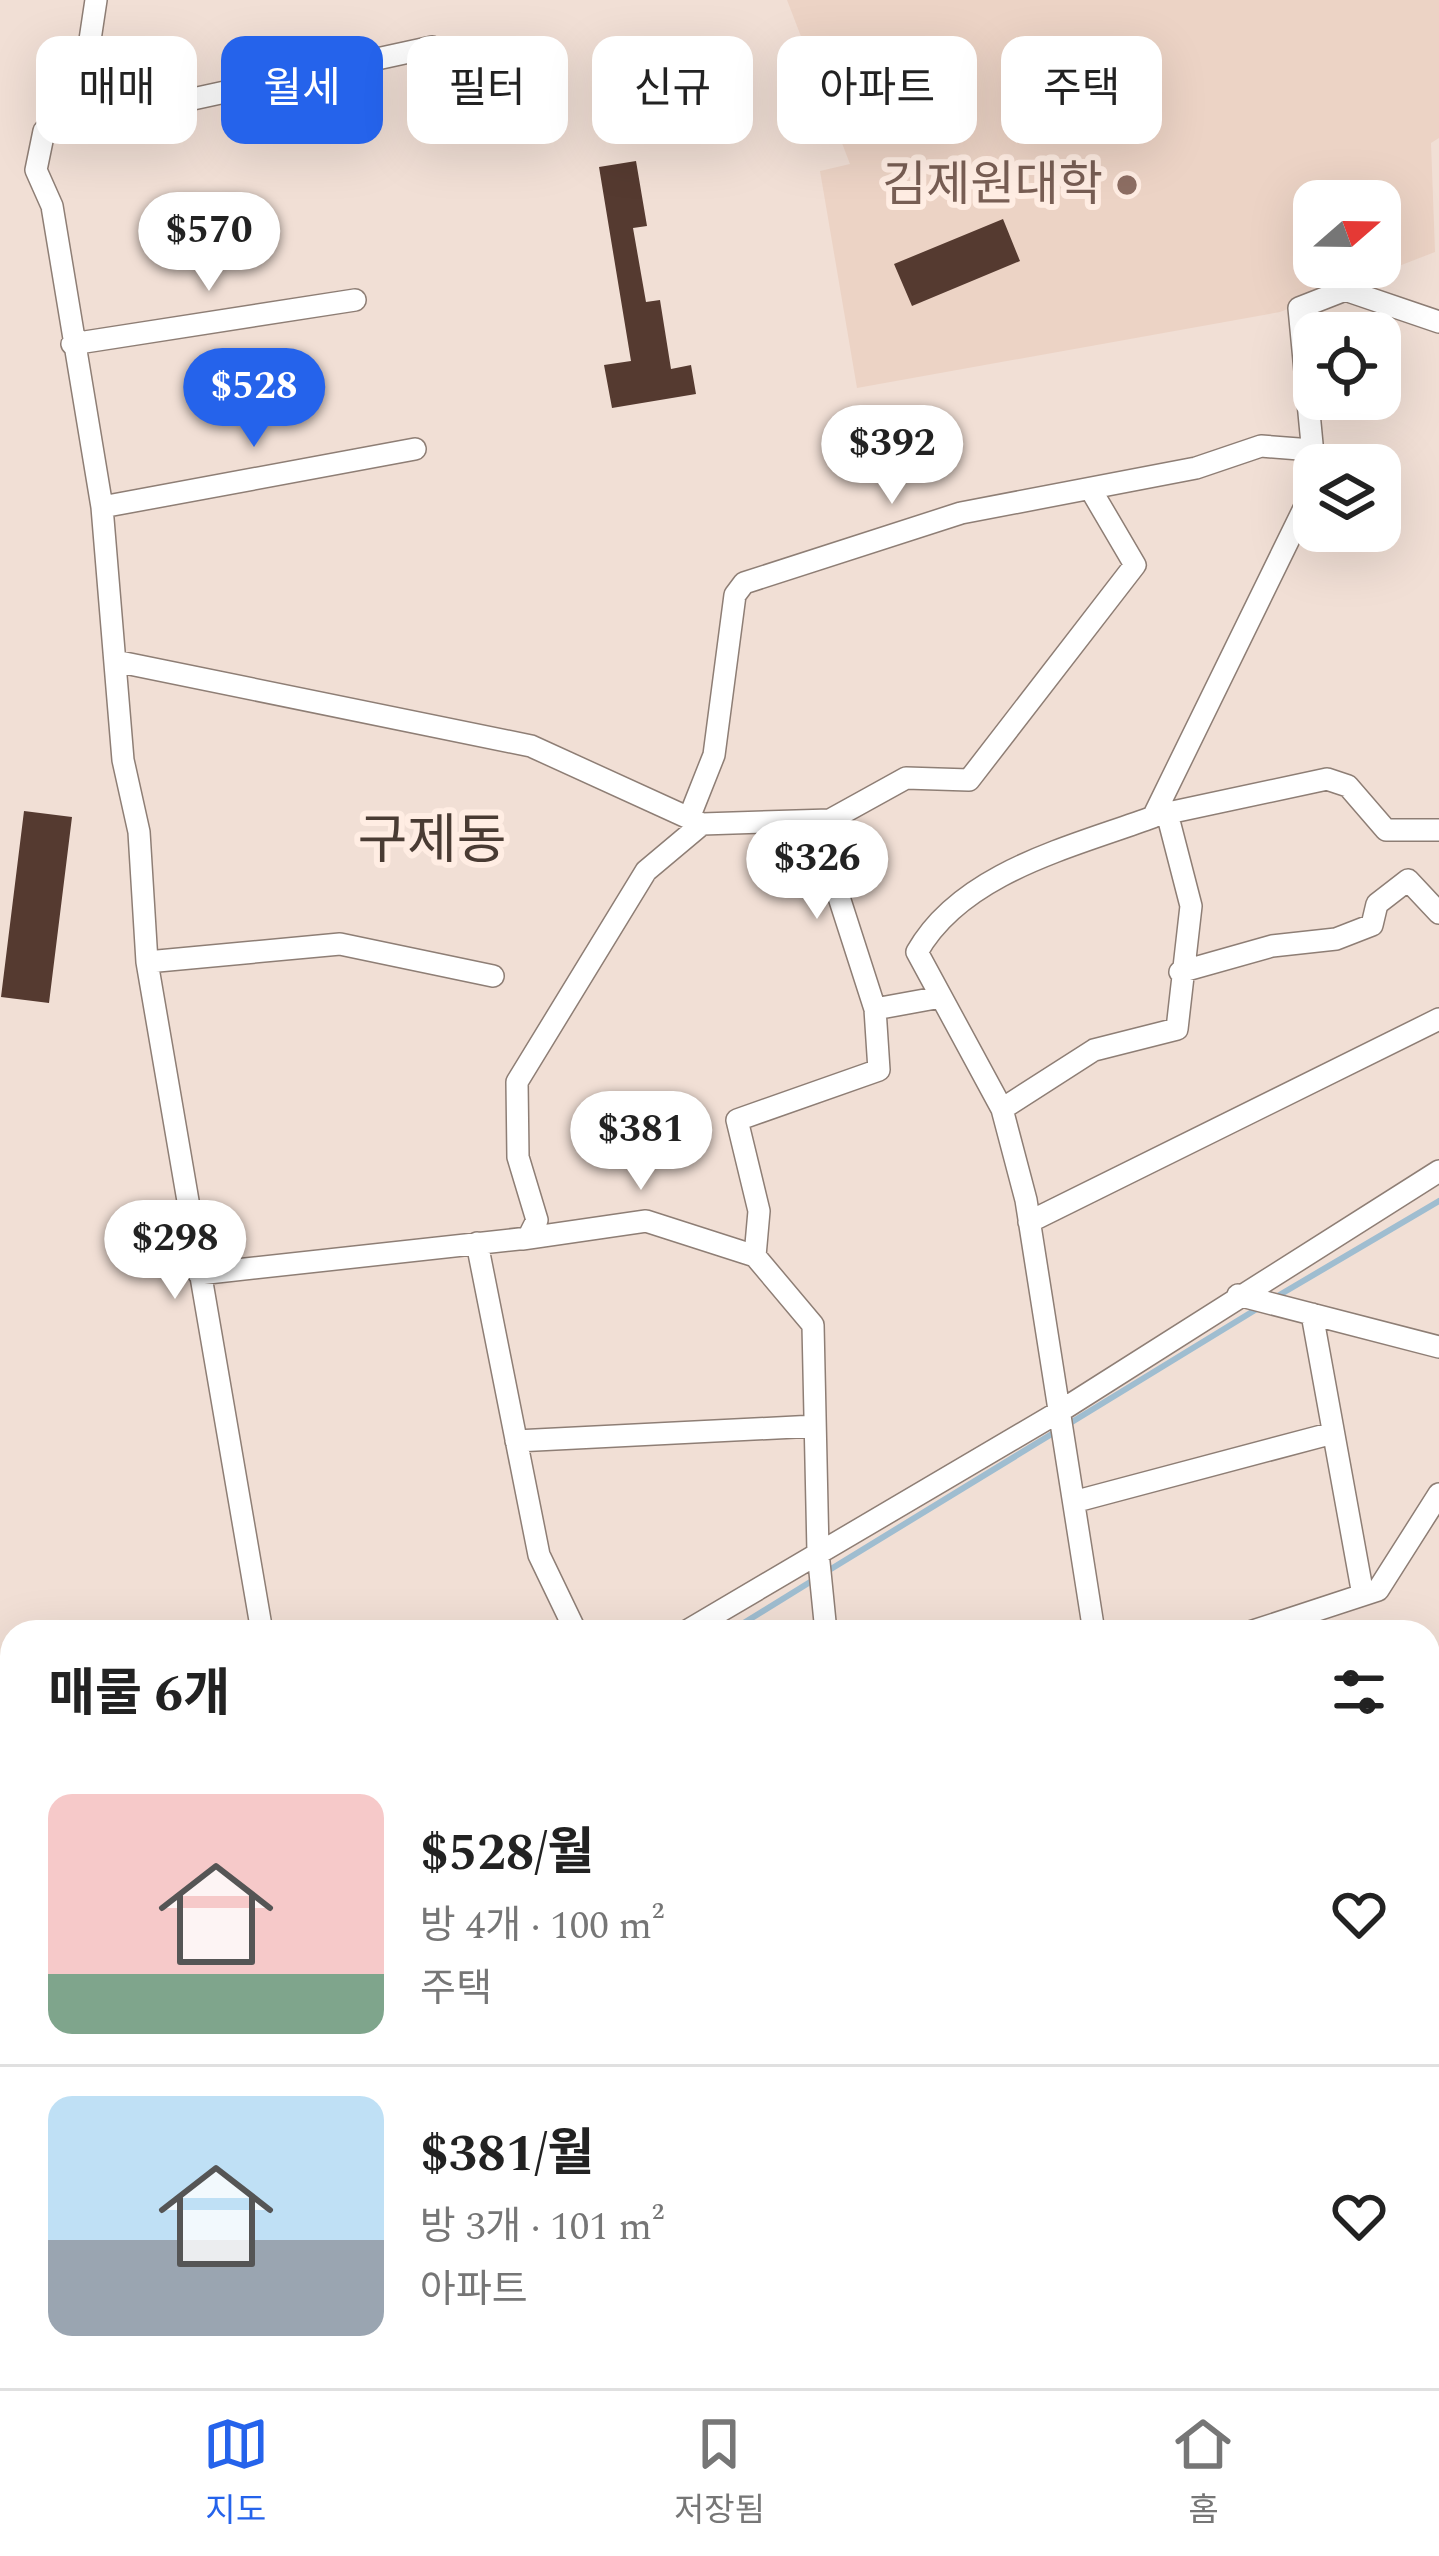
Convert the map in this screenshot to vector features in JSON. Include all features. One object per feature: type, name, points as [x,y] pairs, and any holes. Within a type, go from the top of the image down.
[{"type":"street","points":[[91,36],[96,0]]},
{"type":"street","points":[[197,98],[407,52]]},
{"type":"street","points":[[41,144],[36,170],[52,206],[102,507],[124,760],[139,832],[147,962],[260,1620]]},
{"type":"street","points":[[1312,444],[1299,308],[1345,290],[1439,322]]},
{"type":"street","points":[[72,344],[355,300]]},
{"type":"street","points":[[528,1238],[537,1220],[518,1156],[517,1082],[646,871],[695,821],[714,755],[735,596],[744,583],[961,513],[1196,468],[1261,446],[1293,453]]},
{"type":"street","points":[[102,507],[416,449]]},
{"type":"street","points":[[115,661],[531,746],[695,821],[830,820],[906,778],[969,781],[1136,565],[1091,490]]},
{"type":"street","points":[[1002,1109],[1094,1050],[1177,1029],[1191,906],[1160,815],[1293,533]]},
{"type":"street","points":[[1092,1620],[1029,1222],[1002,1109],[916,952],[934,922],[1014,868],[1160,815],[1327,778],[1348,786],[1386,830],[1439,830]]},
{"type":"street","points":[[755,1256],[760,1210],[737,1120],[879,1070],[875,1009],[837,891],[830,820]]},
{"type":"street","points":[[1180,972],[1272,946],[1336,940],[1372,925],[1376,904],[1408,880],[1439,913]]},
{"type":"street","points":[[147,962],[340,944],[493,976]]},
{"type":"street","points":[[875,1009],[941,997]]},
{"type":"street","points":[[1029,1222],[1439,1019]]},
{"type":"street","points":[[705,1620],[818,1552],[1064,1421],[1238,1295],[1439,1171]]},
{"type":"street","points":[[199,1274],[646,1221],[755,1256],[813,1325],[818,1552],[825,1620]]},
{"type":"street","points":[[477,1243],[538,1556],[570,1620]]},
{"type":"street","points":[[1238,1295],[1439,1347]]},
{"type":"street","points":[[1312,1314],[1363,1595]]},
{"type":"street","points":[[516,1442],[815,1426]]},
{"type":"street","points":[[1077,1501],[1333,1433]]},
{"type":"street","points":[[1287,1620],[1378,1590],[1439,1494]]},
{"type":"shaded area","name":"김제원대학","points":[[787,0],[1439,0],[1439,138],[1431,143],[1435,252],[1401,265],[1401,180],[1293,180],[1293,288],[1342,288],[1280,312],[857,388],[820,171],[850,164],[842,144],[977,144],[977,36],[801,36]]},
{"type":"building","points":[[636,161],[647,226],[633,228],[646,302],[660,300],[671,369],[691,365],[696,394],[612,408],[604,365],[631,361],[599,167]]},
{"type":"building","points":[[1003,219],[1020,261],[912,306],[894,264]]},
{"type":"building","points":[[24,811],[72,817],[49,1003],[1,997]]},
{"type":"waterway","points":[[1276,1297],[1439,1201]]},
{"type":"waterway","points":[[1067,1425],[1260,1307]]},
{"type":"waterway","points":[[826,1572],[1055,1432]]},
{"type":"waterway","points":[[748,1620],[815,1579]]},
{"type":"place","name":"김제원대학","points":[[1127,185]]},
{"type":"district","name":"구제동","points":[[432,842]]}]
